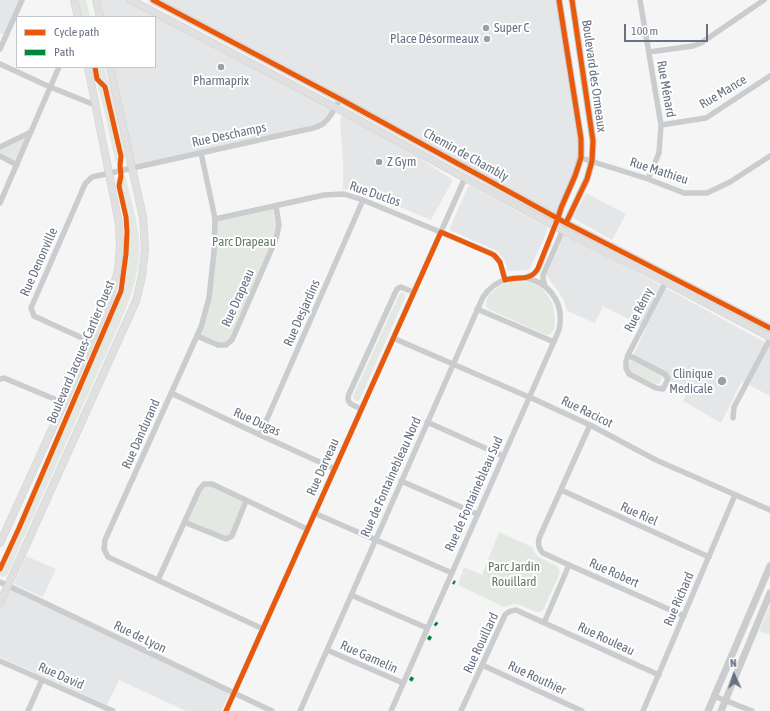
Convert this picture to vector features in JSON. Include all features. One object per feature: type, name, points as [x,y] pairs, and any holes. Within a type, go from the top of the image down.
[{"type":"main road","points":[[74,0],[78,16]]},
{"type":"main road","points":[[96,0],[100,16]]},
{"type":"main road","name":"Chemin de Chambly","points":[[131,0],[555,226],[770,328]]},
{"type":"main road","name":"Chemin de Chambly","points":[[153,0],[340,99],[558,218],[770,338]]},
{"type":"main road","name":"Boulevard Jacques-Cartier Ouest","points":[[0,543],[111,296],[118,270],[120,247],[119,224],[88,68]]},
{"type":"main road","points":[[0,603],[136,301],[142,276],[145,249],[143,217],[110,68]]},
{"type":"street","points":[[0,49],[22,0]]},
{"type":"street","name":"Boulevard des Ormeaux","points":[[558,218],[581,158],[581,139],[559,0]]},
{"type":"street","name":"Boulevard des Ormeaux","points":[[566,223],[587,179],[592,161],[593,141],[572,0]]},
{"type":"street","name":"Rue Ménard","points":[[640,0],[661,125],[659,153],[648,179]]},
{"type":"street","points":[[649,52],[692,46],[701,43],[764,0]]},
{"type":"street","points":[[0,64],[50,87],[95,105]]},
{"type":"street","points":[[0,203],[59,68]]},
{"type":"street","name":"Rue Mance","points":[[661,125],[706,118],[770,76]]},
{"type":"street","name":"Rue Deschamps","points":[[109,174],[320,126],[325,122],[340,99]]},
{"type":"street","points":[[0,148],[32,132]]},
{"type":"street","name":"Rue Dandurand","points":[[201,153],[215,219],[214,252],[209,298],[201,328],[105,540],[104,549],[108,557],[263,629]]},
{"type":"street","points":[[0,156],[17,165]]},
{"type":"street","name":"Rue Mathieu","points":[[581,158],[648,179],[684,193],[706,193],[730,182],[770,156]]},
{"type":"street","name":"Rue Denonville","points":[[91,342],[34,316],[31,308],[85,184],[92,177],[109,174]]},
{"type":"street","name":"Rue Darveau","points":[[226,711],[465,178]]},
{"type":"street","name":"Rue Duclos","points":[[215,219],[324,195],[344,194],[364,200],[494,255],[500,262],[505,280]]},
{"type":"street","name":"Rue Desjardins","points":[[260,435],[364,200]]},
{"type":"street","name":"Rue Drapeau","points":[[197,336],[218,345],[226,345],[232,340],[276,239],[279,225],[276,206]]},
{"type":"street","points":[[524,278],[532,275],[538,270],[558,218]]},
{"type":"street","points":[[545,288],[543,274],[566,223]]},
{"type":"street","name":"Rue de Fontainebleau Nord","points":[[300,711],[483,297],[489,289],[499,282],[516,278],[524,278]]},
{"type":"street","points":[[524,278],[534,281],[545,288]]},
{"type":"street","name":"Rue Rémy","points":[[628,355],[667,279]]},
{"type":"street","points":[[361,409],[348,401],[348,396],[397,289],[401,287],[413,292]]},
{"type":"street","name":"Rue de Fontainebleau Sud","points":[[391,711],[554,342],[560,325],[560,313],[556,300],[545,288]]},
{"type":"street","points":[[477,309],[554,342]]},
{"type":"street","name":"Rue Racicot","points":[[393,338],[590,425],[656,460],[770,510]]},
{"type":"street","points":[[733,418],[734,407],[770,338]]},
{"type":"street","points":[[628,355],[665,374],[668,379],[663,389],[656,388],[629,374],[626,368],[628,355]]},
{"type":"street","points":[[0,379],[4,378],[64,403]]},
{"type":"street","name":"Rue Dugas","points":[[171,393],[335,468]]},
{"type":"street","points":[[427,422],[503,456]]},
{"type":"street","points":[[561,490],[590,425]]},
{"type":"street","points":[[401,481],[477,514]]},
{"type":"street","points":[[158,580],[184,522],[204,484],[212,484],[308,529]]},
{"type":"street","name":"Rue Robert","points":[[561,490],[538,541],[540,550],[569,565],[684,616]]},
{"type":"street","name":"Rue Riel","points":[[561,490],[709,557]]},
{"type":"street","name":"Rue Richard","points":[[643,711],[735,495]]},
{"type":"street","points":[[184,522],[226,539],[232,536],[246,501]]},
{"type":"street","points":[[314,514],[452,574]]},
{"type":"street","points":[[544,623],[569,565]]},
{"type":"street","points":[[708,711],[770,566]]},
{"type":"street","name":"Rue de Lyon","points":[[0,582],[272,711]]},
{"type":"street","points":[[721,711],[770,593]]},
{"type":"street","points":[[351,595],[427,628]]},
{"type":"street","name":"Rue Rouillard","points":[[462,711],[507,612],[516,610],[544,623]]},
{"type":"street","name":"Rue Rouleau","points":[[544,623],[658,675]]},
{"type":"street","name":"Rue Gamelin","points":[[327,650],[403,683]]},
{"type":"street","name":"Rue David","points":[[0,661],[113,711]]},
{"type":"street","name":"Rue Routhier","points":[[482,665],[582,711]]},
{"type":"street","points":[[28,711],[42,680]]},
{"type":"street","points":[[714,696],[752,711]]},
{"type":"shaded area","points":[[0,0],[20,0],[4,35],[0,33]]},
{"type":"shaded area","points":[[96,0],[131,0],[332,106],[329,118],[325,122],[132,168],[110,68],[156,68],[156,16],[100,16]]},
{"type":"shaded area","points":[[153,0],[559,0],[581,158],[558,218]]},
{"type":"shaded area","points":[[346,110],[453,180],[431,220],[361,191],[343,189],[340,119]]},
{"type":"shaded area","points":[[468,186],[547,227],[547,231],[530,269],[508,271],[504,259],[497,251],[450,230]]},
{"type":"shaded area","points":[[586,193],[626,214],[612,240],[573,218]]},
{"type":"shaded area","points":[[565,233],[770,345],[770,396],[742,381],[721,423],[683,401],[689,388],[662,378],[631,360],[646,328],[603,306],[595,323],[567,311],[559,292],[546,275]]},
{"type":"shaded area","points":[[26,556],[56,569],[43,597],[14,584]]},
{"type":"shaded area","points":[[6,581],[232,689],[221,711],[186,711],[119,680],[107,705],[0,657],[0,593]]},
{"type":"green space","points":[[78,0],[86,0],[90,16],[81,16]]},
{"type":"green space","points":[[92,68],[104,68],[110,87],[125,157],[123,163],[120,164],[115,160],[102,102]]},
{"type":"green space","points":[[32,132],[17,165],[0,156],[0,147]]},
{"type":"green space","points":[[121,175],[126,179],[138,230],[138,266],[133,289],[120,323],[7,575],[3,577],[0,576],[0,564],[118,291],[124,266],[125,235],[125,224],[116,183],[117,178]]},
{"type":"green space","name":"Parc Drapeau","points":[[276,206],[279,225],[276,239],[232,340],[226,345],[197,336],[209,298],[215,219]]},
{"type":"green space","points":[[513,281],[526,282],[538,286],[548,296],[552,303],[555,317],[553,332],[546,335],[488,309],[486,303],[491,293],[500,286]]},
{"type":"green space","points":[[402,292],[405,294],[405,298],[360,399],[356,401],[353,396],[399,295]]},
{"type":"green space","points":[[631,360],[662,378],[659,384],[629,372],[627,367]]},
{"type":"green space","points":[[204,484],[212,484],[246,501],[232,536],[226,539],[184,522]]},
{"type":"green space","name":"Parc Jardin Rouillard","points":[[499,532],[532,547],[536,555],[557,566],[559,569],[560,573],[543,610],[540,612],[535,612],[518,604],[512,604],[504,607],[458,585],[464,567],[482,575]]},
{"type":"green space","points":[[770,606],[770,635],[759,631]]},
{"type":"cycle path","points":[[153,0],[340,99],[566,223],[770,328]]},
{"type":"cycle path","points":[[226,711],[441,232],[494,255],[500,262],[505,280],[528,277],[538,268],[581,158],[581,139],[559,0]]},
{"type":"cycle path","points":[[566,223],[587,179],[592,161],[593,141],[572,0]]},
{"type":"cycle path","points":[[0,569],[121,291],[126,254],[127,232],[126,217],[119,186],[121,176],[121,156],[105,87],[97,79],[95,68]]},
{"type":"place","name":"Super C","points":[[486,28]]},
{"type":"place","name":"Place Désormeaux","points":[[487,39]]},
{"type":"place","name":"Pharmaprix","points":[[221,67]]},
{"type":"place","name":"Z Gym","points":[[379,162]]},
{"type":"place","name":"Clinique Medicale","points":[[722,381]]}]
